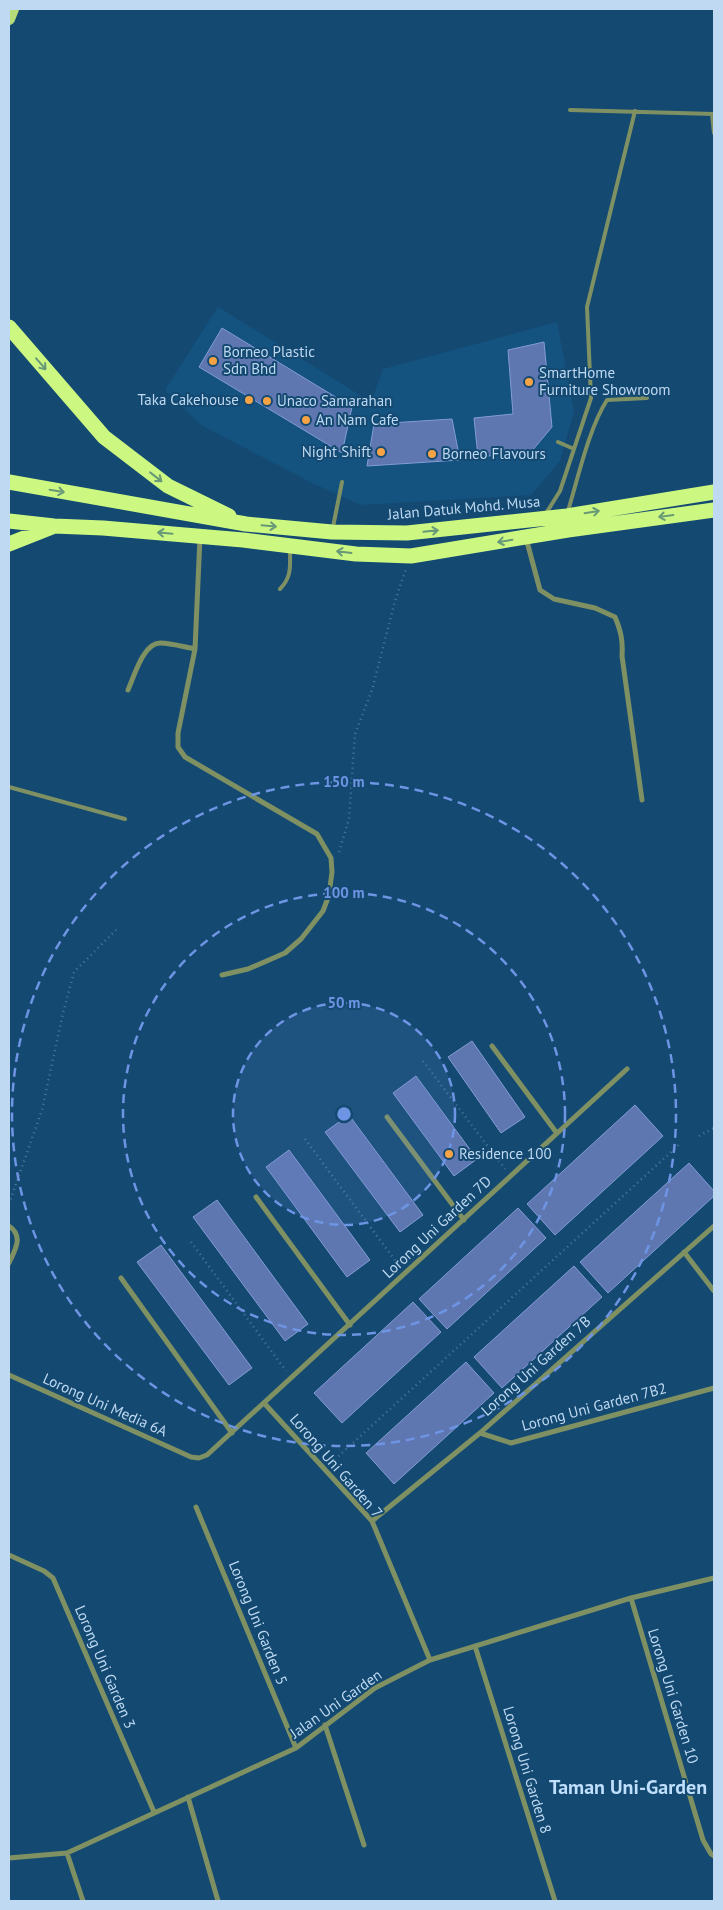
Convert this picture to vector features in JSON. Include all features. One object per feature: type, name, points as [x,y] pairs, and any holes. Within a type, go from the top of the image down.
[{"type":"highway","points":[[9,327],[104,437],[168,486],[246,524]]},
{"type":"highway","name":"Jalan Datuk Mohd. Musa","points":[[9,482],[246,524],[332,532],[407,534],[567,516],[714,492]]},
{"type":"highway","points":[[9,521],[200,537],[356,554],[411,556],[526,537],[714,510]]},
{"type":"highway","points":[[9,544],[54,526]]},
{"type":"main road","points":[[9,19],[13,9]]},
{"type":"street","points":[[200,537],[195,650],[178,733],[178,746],[184,756],[204,770],[317,834],[331,858],[332,872],[330,895],[323,911],[301,939],[285,953],[248,969],[222,975]]},
{"type":"street","points":[[526,537],[540,590],[554,600],[595,608],[614,617],[620,628],[623,641],[622,656],[642,800]]},
{"type":"street","points":[[128,690],[149,646],[158,643],[195,650]]},
{"type":"street","points":[[492,1046],[556,1132]]},
{"type":"street","name":"Lorong Uni Garden 7D","points":[[191,1457],[199,1458],[207,1455],[232,1433],[464,1220],[556,1132],[627,1069]]},
{"type":"street","points":[[387,1117],[464,1220]]},
{"type":"street","points":[[256,1197],[350,1325]]},
{"type":"street","points":[[9,1226],[17,1232],[18,1240],[9,1263]]},
{"type":"street","name":"Lorong Uni Garden 7B","points":[[372,1521],[480,1433],[714,1226]]},
{"type":"street","points":[[684,1252],[714,1291]]},
{"type":"street","points":[[121,1278],[232,1433]]},
{"type":"street","name":"Lorong Uni Media 6A","points":[[9,1375],[191,1457]]},
{"type":"street","name":"Lorong Uni Garden 7B2","points":[[480,1433],[511,1442],[714,1388]]},
{"type":"street","name":"Lorong Uni Garden 7","points":[[264,1403],[372,1521],[430,1660]]},
{"type":"street","name":"Lorong Uni Garden 5","points":[[196,1507],[296,1748]]},
{"type":"street","name":"Lorong Uni Garden 3","points":[[9,1555],[44,1571],[52,1578],[154,1812]]},
{"type":"street","name":"Jalan Uni Garden","points":[[9,1858],[67,1853],[296,1748],[375,1688],[430,1660],[630,1598],[714,1578]]},
{"type":"street","name":"Lorong Uni Garden 10","points":[[630,1598],[704,1840],[714,1856]]},
{"type":"street","name":"Lorong Uni Garden 8","points":[[474,1646],[555,1901]]},
{"type":"street","points":[[325,1725],[364,1845]]},
{"type":"street","points":[[188,1797],[218,1901]]},
{"type":"street","points":[[67,1853],[83,1901]]},
{"type":"lane","points":[[570,110],[713,114],[714,133]]},
{"type":"lane","points":[[542,519],[560,491],[591,398],[587,307],[635,111]]},
{"type":"lane","points":[[567,516],[600,410],[607,400],[647,398]]},
{"type":"lane","points":[[558,442],[574,449]]},
{"type":"lane","points":[[332,532],[342,482]]},
{"type":"lane","points":[[280,589],[287,582],[290,574],[290,546]]},
{"type":"lane","points":[[9,787],[125,820]]},
{"type":"path","points":[[332,872],[349,819],[356,734],[372,690],[395,601],[411,556]]},
{"type":"path","points":[[9,1204],[42,1110],[63,1012],[74,972],[118,928]]},
{"type":"path","points":[[423,1061],[510,1176]]},
{"type":"path","points":[[699,1136],[714,1128]]},
{"type":"path","points":[[305,1139],[405,1274]]},
{"type":"path","points":[[324,1469],[681,1143]]},
{"type":"path","points":[[191,1242],[291,1378]]},
{"type":"shaded area","points":[[218,307],[371,402],[383,369],[557,322],[574,411],[560,461],[531,495],[361,505],[314,484],[201,425],[165,390]]},
{"type":"building","points":[[222,328],[352,407],[342,453],[199,367]]},
{"type":"building","name":"SmartHome Furniture Showroom","points":[[544,342],[552,427],[531,452],[478,457],[474,418],[513,414],[508,350]]},
{"type":"building","points":[[452,419],[460,460],[367,466],[374,424]]},
{"type":"building","points":[[472,1041],[525,1117],[501,1133],[448,1057]]},
{"type":"building","points":[[416,1076],[477,1159],[454,1176],[393,1093]]},
{"type":"building","points":[[635,1105],[663,1136],[555,1235],[527,1204]]},
{"type":"building","points":[[349,1115],[423,1215],[400,1232],[325,1132]]},
{"type":"building","points":[[289,1150],[370,1260],[347,1277],[266,1167]]},
{"type":"building","points":[[689,1163],[714,1191],[714,1196],[608,1293],[580,1262]]},
{"type":"building","points":[[217,1200],[308,1324],[285,1341],[193,1217]]},
{"type":"building","points":[[518,1208],[546,1238],[447,1329],[419,1299]]},
{"type":"building","points":[[161,1245],[252,1368],[229,1385],[137,1262]]},
{"type":"building","points":[[574,1266],[602,1297],[502,1388],[474,1357]]},
{"type":"building","points":[[413,1302],[441,1332],[342,1423],[314,1393]]},
{"type":"building","points":[[466,1362],[494,1393],[394,1484],[366,1453]]},
{"type":"place","name":"Borneo Plastic Sdn Bhd","points":[[213,361]]},
{"type":"place","name":"SmartHome Furniture Showroom","points":[[529,382]]},
{"type":"place","name":"Taka Cakehouse","points":[[249,400]]},
{"type":"place","name":"Unaco Samarahan","points":[[267,401]]},
{"type":"place","name":"An Nam Cafe","points":[[306,420]]},
{"type":"place","name":"Night Shift","points":[[381,452]]},
{"type":"place","name":"Borneo Flavours","points":[[432,454]]},
{"type":"place","name":"Residence 100","points":[[449,1154]]},
{"type":"district","name":"Taman Uni-Garden","points":[[628,1787]]}]
